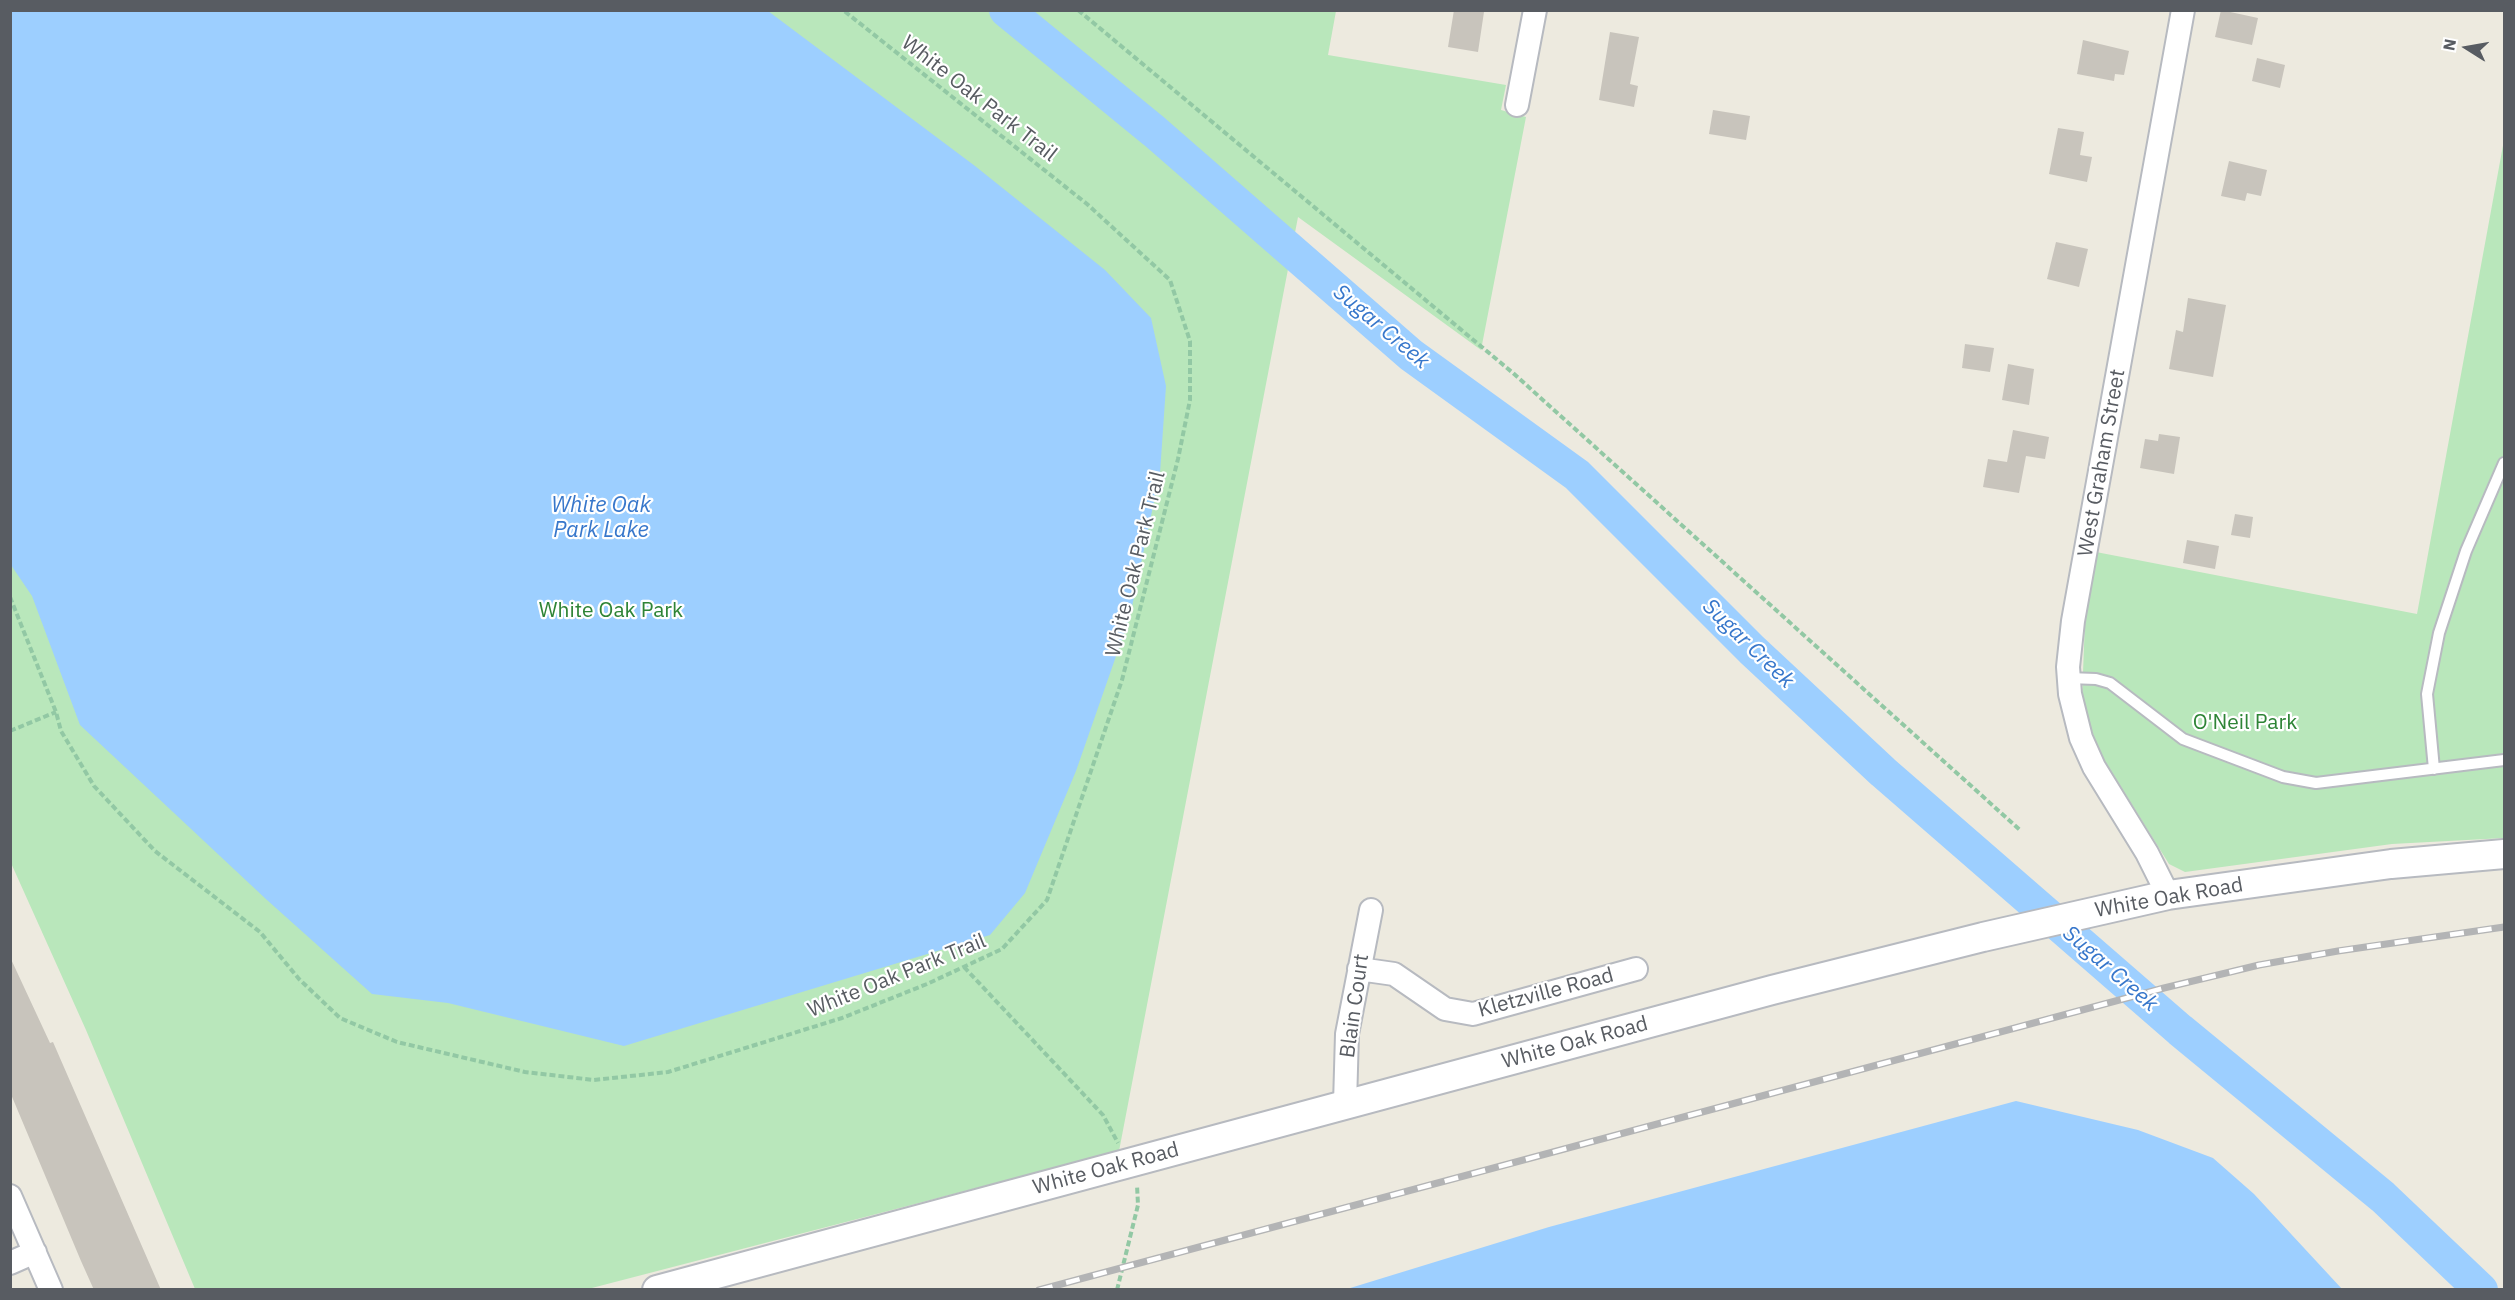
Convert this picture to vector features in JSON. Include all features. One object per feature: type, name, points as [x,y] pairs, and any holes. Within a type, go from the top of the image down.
[{"type":"street","points":[[1517,105],[1535,10]]},
{"type":"street","name":"West Graham Street","points":[[2168,895],[2147,853],[2094,767],[2081,738],[2068,678],[2073,621],[2184,10]]},
{"type":"street","name":"White Oak Road","points":[[657,1290],[1345,1104],[1983,937],[2168,895],[2391,864],[2505,854]]},
{"type":"street","name":"Blain Court","points":[[1345,1104],[1347,1034],[1371,910]]},
{"type":"street","name":"Kletzville Road","points":[[1359,969],[1394,974],[1445,1009],[1473,1014],[1636,969]]},
{"type":"street","points":[[10,1196],[51,1290]]},
{"type":"street","points":[[10,1263],[35,1252]]},
{"type":"lane","points":[[2434,769],[2427,694],[2439,633],[2466,551],[2505,463]]},
{"type":"lane","points":[[2068,678],[2096,679],[2110,683],[2183,740],[2283,777],[2316,783],[2505,760]]},
{"type":"path","name":"White Oak Park Trail","points":[[10,597],[56,712],[61,731],[94,786],[155,851],[260,932],[299,979],[340,1018],[397,1042],[525,1072],[594,1080],[668,1072],[842,1018],[1002,949],[1047,900],[1122,680],[1191,400],[1190,341],[1170,280],[1087,204],[843,10]]},
{"type":"path","points":[[1078,10],[1513,373],[2020,830]]},
{"type":"path","points":[[10,732],[56,712]]},
{"type":"path","points":[[964,967],[1103,1115],[1128,1164],[1138,1188],[1137,1206],[1117,1290]]},
{"type":"green space","name":"White Oak Park Lake","points":[[10,11],[1336,11],[1328,55],[1506,85],[1501,110],[1526,117],[1481,350],[1298,217],[1119,1151],[588,1289],[195,1289],[86,1030],[11,863]]},
{"type":"green space","name":"O'Neil Park","points":[[2504,140],[2504,838],[2392,844],[2185,872],[2169,864],[2098,750],[2082,699],[2085,620],[2096,552],[2417,614]]},
{"type":"water","name":"White Oak Park Lake","points":[[10,11],[768,11],[975,166],[1105,270],[1151,318],[1166,386],[1160,473],[1130,616],[1076,771],[1025,893],[990,935],[624,1046],[448,1003],[372,994],[267,900],[80,725],[32,596],[11,565]]},
{"type":"water","points":[[2016,1101],[2138,1130],[2213,1158],[2254,1194],[2342,1289],[1347,1289],[1549,1227]]},
{"type":"building","points":[[1454,10],[1484,12],[1478,52],[1448,47]]},
{"type":"building","points":[[2221,10],[2258,18],[2252,45],[2215,37]]},
{"type":"building","points":[[1610,32],[1639,37],[1630,84],[1638,86],[1634,107],[1599,100]]},
{"type":"building","points":[[2083,40],[2129,51],[2124,75],[2115,74],[2114,81],[2077,74]]},
{"type":"building","points":[[2257,58],[2285,65],[2280,88],[2252,81]]},
{"type":"building","points":[[1713,110],[1750,116],[1746,140],[1709,134]]},
{"type":"building","points":[[2058,128],[2084,132],[2080,155],[2092,157],[2087,182],[2049,174]]},
{"type":"building","points":[[2229,161],[2267,170],[2261,196],[2247,193],[2245,201],[2221,196]]},
{"type":"building","points":[[2056,242],[2088,249],[2079,287],[2047,279]]},
{"type":"building","points":[[2188,298],[2226,305],[2213,377],[2169,369],[2176,330],[2183,332]]},
{"type":"building","points":[[1965,344],[1994,348],[1990,372],[1962,368]]},
{"type":"building","points":[[2008,364],[2034,369],[2029,405],[2002,400]]},
{"type":"building","points":[[2013,430],[2049,437],[2045,459],[2026,456],[2019,493],[1983,487],[1988,459],[2007,462]]},
{"type":"building","points":[[2159,434],[2180,437],[2174,474],[2140,468],[2145,439],[2158,441]]},
{"type":"building","points":[[2235,514],[2253,517],[2250,538],[2231,535]]},
{"type":"building","points":[[2187,540],[2219,546],[2215,569],[2183,563]]},
{"type":"building","points":[[10,957],[50,1043],[53,1042],[161,1290],[94,1290],[10,1092]]},
{"type":"waterway","name":"Sugar Creek","points":[[1006,10],[1155,132],[1411,355],[1577,475],[1752,650],[1883,772],[2180,1030],[2383,1197],[2481,1290]]},
{"type":"railway","points":[[1039,1290],[2164,988],[2259,965],[2504,927]]},
{"type":"park label","name":"White Oak Park","points":[[611,611]]}]
